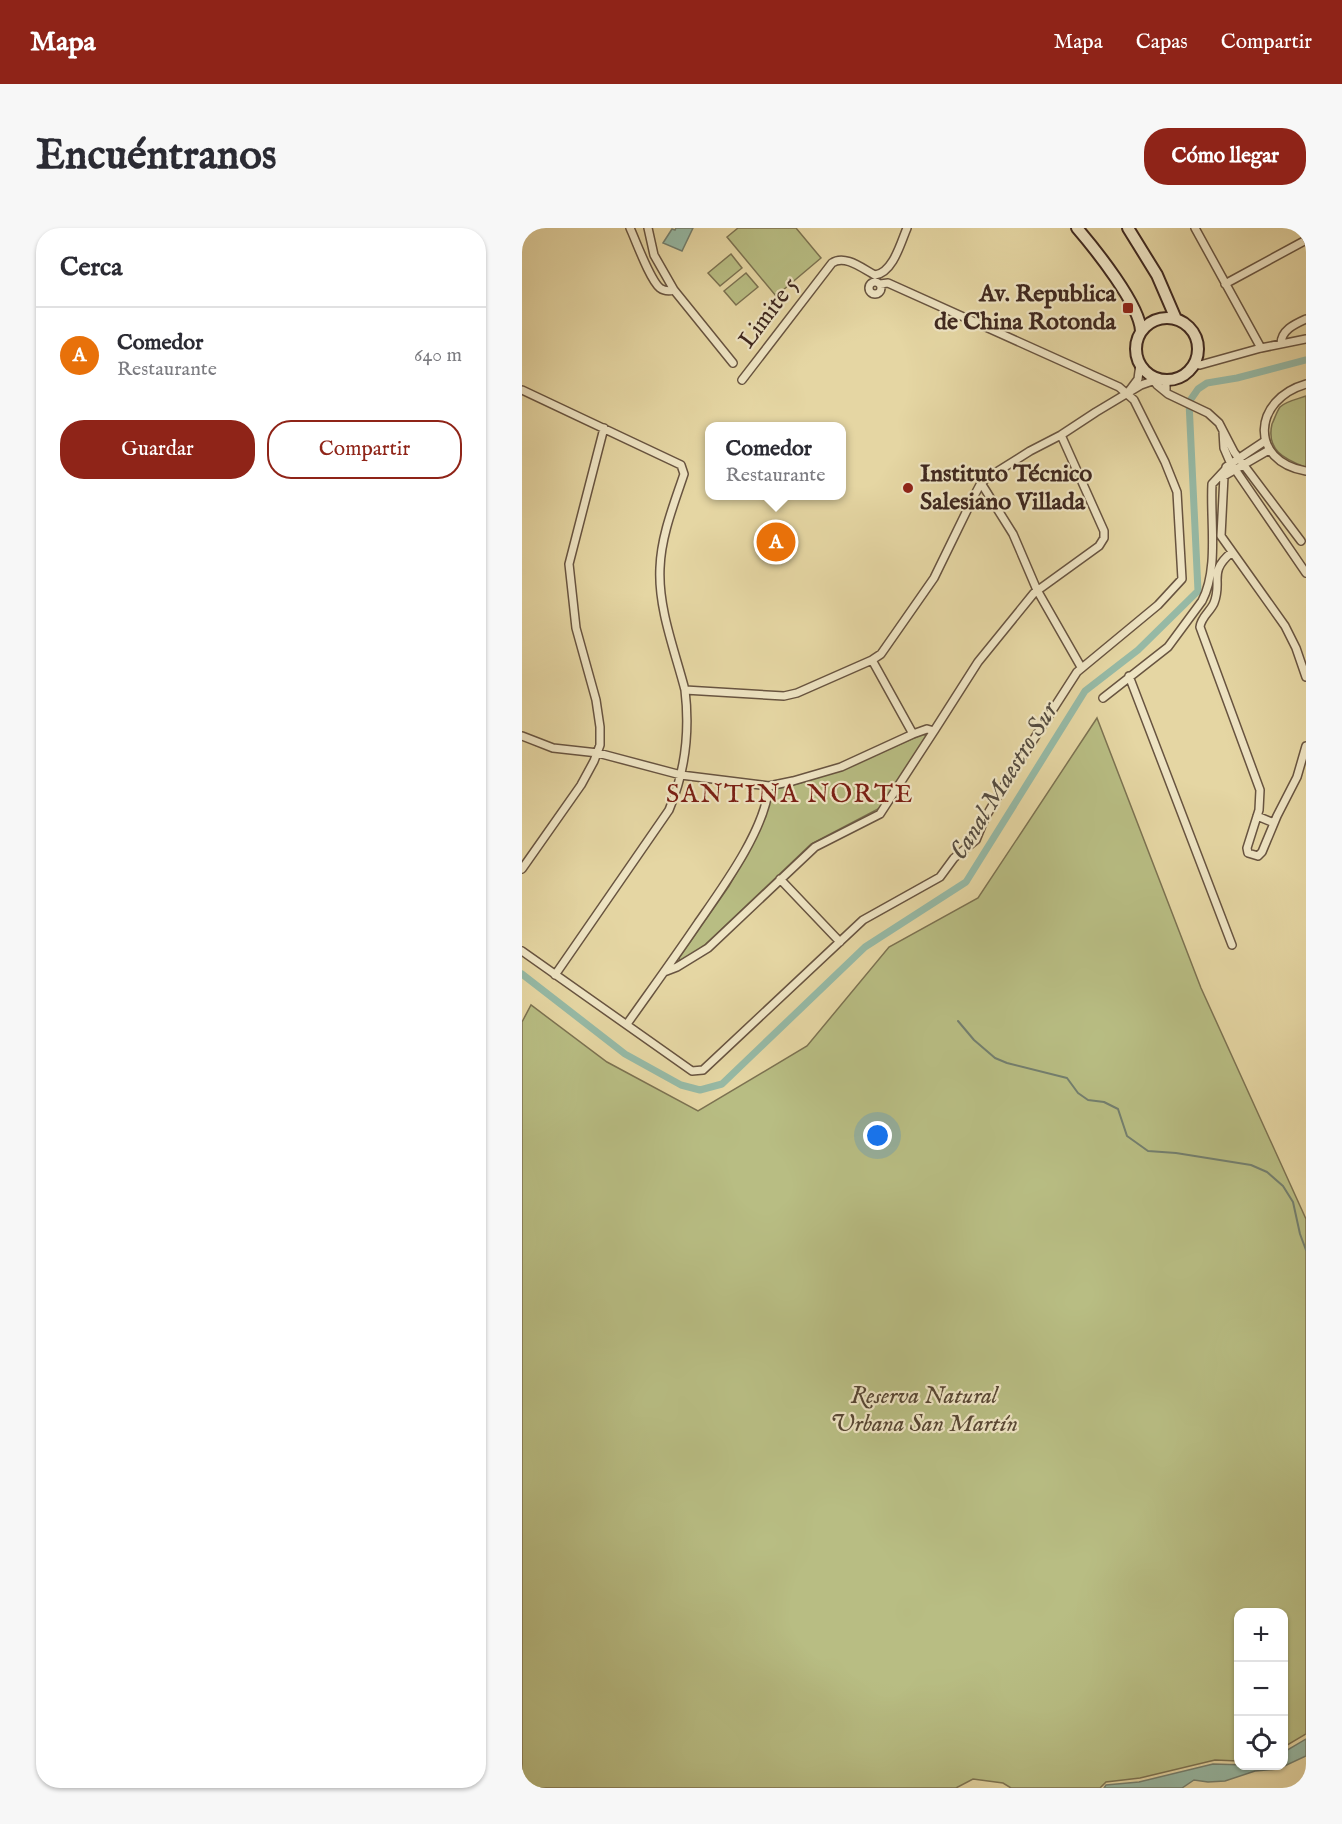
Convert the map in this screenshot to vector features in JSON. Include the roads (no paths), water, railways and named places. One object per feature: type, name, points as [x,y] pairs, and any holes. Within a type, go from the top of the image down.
[{"type":"main road","points":[[1077,228],[1114,277],[1140,319],[1141,331],[1136,349],[1140,364],[1152,379],[1179,377],[1194,364],[1198,346],[1196,337],[1184,323],[1176,319],[1159,318],[1141,331]]},
{"type":"main road","points":[[1128,228],[1157,275],[1176,319]]},
{"type":"street","points":[[630,228],[643,259],[659,286],[664,290],[674,290]]},
{"type":"street","points":[[648,228],[654,255],[674,290],[732,363]]},
{"type":"street","name":"Limite 5","points":[[742,380],[836,260],[847,261],[872,273],[885,272],[907,228]]},
{"type":"street","points":[[1195,228],[1261,348]]},
{"type":"street","points":[[1225,284],[1306,240]]},
{"type":"street","points":[[522,951],[692,1071],[699,1071],[866,918],[940,877],[954,858],[976,840],[985,818],[1010,776],[1081,667],[1158,605],[1182,579],[1177,492],[1134,400],[1128,394],[1119,387],[888,283],[880,284]]},
{"type":"street","points":[[1281,344],[1281,338],[1288,330],[1306,319]]},
{"type":"street","points":[[1194,364],[1203,364],[1261,348],[1306,339]]},
{"type":"street","points":[[685,690],[793,695],[872,660],[883,652],[934,578],[981,483],[1030,451],[1061,435],[1152,379]]},
{"type":"street","points":[[1152,379],[1166,392],[1211,415],[1223,429],[1238,458],[1303,539],[1290,549]]},
{"type":"street","points":[[1152,379],[1166,392]]},
{"type":"street","points":[[1306,384],[1285,393],[1271,407],[1263,432],[1269,450],[1283,463],[1306,471]]},
{"type":"street","points":[[522,390],[678,463],[684,470],[664,537],[659,581],[685,690],[688,733],[681,775],[674,798],[663,820],[555,975]]},
{"type":"street","points":[[522,869],[581,785],[598,753],[600,736],[597,700],[576,628],[569,564],[604,428]]},
{"type":"street","points":[[1223,429],[1224,448],[1230,462],[1306,573]]},
{"type":"street","points":[[664,972],[677,967],[708,948],[819,844],[882,813],[978,662],[1038,590],[1099,546],[1105,534],[1061,435]]},
{"type":"street","points":[[1103,698],[1168,647],[1196,612],[1206,594],[1212,558],[1212,484],[1224,473],[1230,462],[1265,441]]},
{"type":"street","points":[[1224,473],[1236,470],[1269,450]]},
{"type":"street","points":[[1224,473],[1220,530],[1223,540],[1284,626],[1296,648],[1306,677]]},
{"type":"street","points":[[981,483],[1013,534],[1038,590],[1081,667]]},
{"type":"street","points":[[1232,552],[1217,568],[1214,603],[1200,623],[1200,627],[1260,790],[1257,816],[1247,848],[1251,855],[1258,856],[1262,852],[1297,777],[1306,746]]},
{"type":"street","points":[[872,660],[913,734]]},
{"type":"street","points":[[1129,676],[1232,945]]},
{"type":"street","points":[[522,736],[553,748],[598,753],[681,775],[769,786],[847,765],[913,734],[927,729],[934,731]]},
{"type":"street","points":[[627,1024],[739,861],[757,825],[769,786]]},
{"type":"street","points":[[1257,816],[1274,823]]},
{"type":"street","points":[[780,879],[840,942]]},
{"type":"waterway","name":"Canal Maestro Sur","points":[[522,974],[625,1054],[681,1085],[700,1090],[722,1084],[865,947],[966,882],[1085,691],[1138,650],[1198,591],[1189,402],[1198,389],[1207,383],[1237,378],[1306,360]]},
{"type":"waterway","points":[[958,1021],[974,1040],[995,1058],[1067,1078],[1078,1093],[1088,1100],[1104,1102],[1118,1109],[1127,1136],[1148,1151],[1251,1165],[1267,1172],[1283,1186],[1293,1202],[1306,1250]]},
{"type":"place","name":"Av. Republica de China Rotonda","points":[[1128,308]]},
{"type":"place","name":"Instituto Técnico Salesiano Villada","points":[[908,488]]},
{"type":"place","name":"Comedor","points":[[776,542]]},
{"type":"district","name":"SANTINA NORTE","points":[[790,794]]},
{"type":"park label","name":"Reserva Natural Urbana San Martín","points":[[924,1410]]}]
